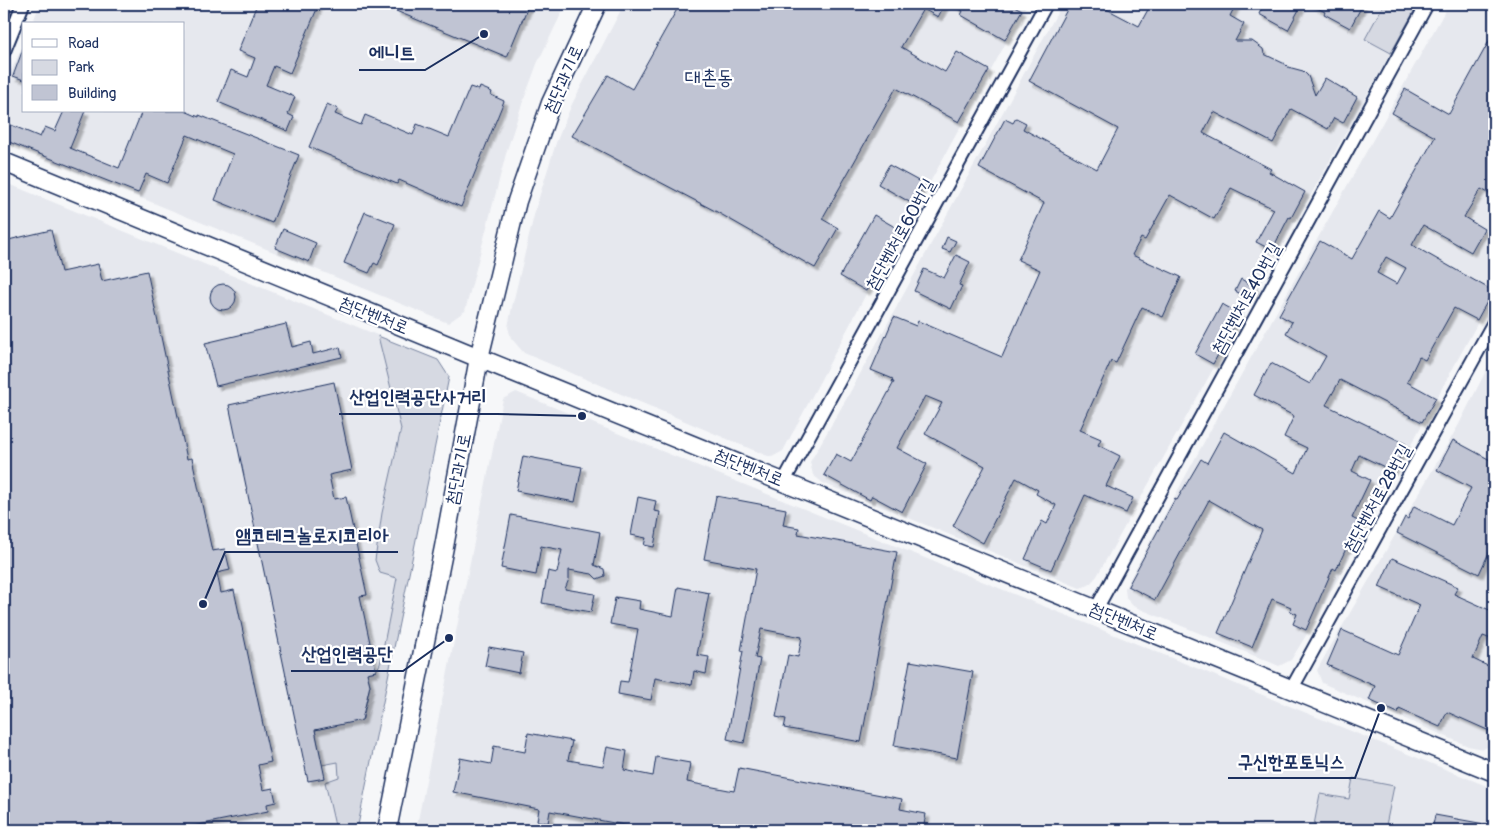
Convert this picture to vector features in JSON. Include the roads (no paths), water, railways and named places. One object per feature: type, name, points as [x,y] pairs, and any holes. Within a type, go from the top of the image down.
[{"type":"street","points":[[4,51],[23,4]]},
{"type":"street","name":"첨단과기로","points":[[387,830],[440,566],[479,358],[517,201],[551,103],[597,4]]},
{"type":"street","name":"첨단벤처로60번길","points":[[784,481],[1046,4]]},
{"type":"street","name":"첨단벤처로40번길","points":[[1096,609],[1427,4]]},
{"type":"street","name":"첨단벤처로","points":[[4,162],[1494,772]]},
{"type":"street","name":"첨단벤처로28번길","points":[[1290,690],[1494,322]]},
{"type":"place","name":"에니트","points":[[484,34]]},
{"type":"place","name":"산업인력공단사거리","points":[[582,416]]},
{"type":"place","name":"앰코테크놀로지코리아","points":[[203,604]]},
{"type":"place","name":"산업인력공단","points":[[449,638]]},
{"type":"place","name":"구신한포토닉스","points":[[1381,708]]},
{"type":"district","name":"대촌동","points":[[709,77]]}]
